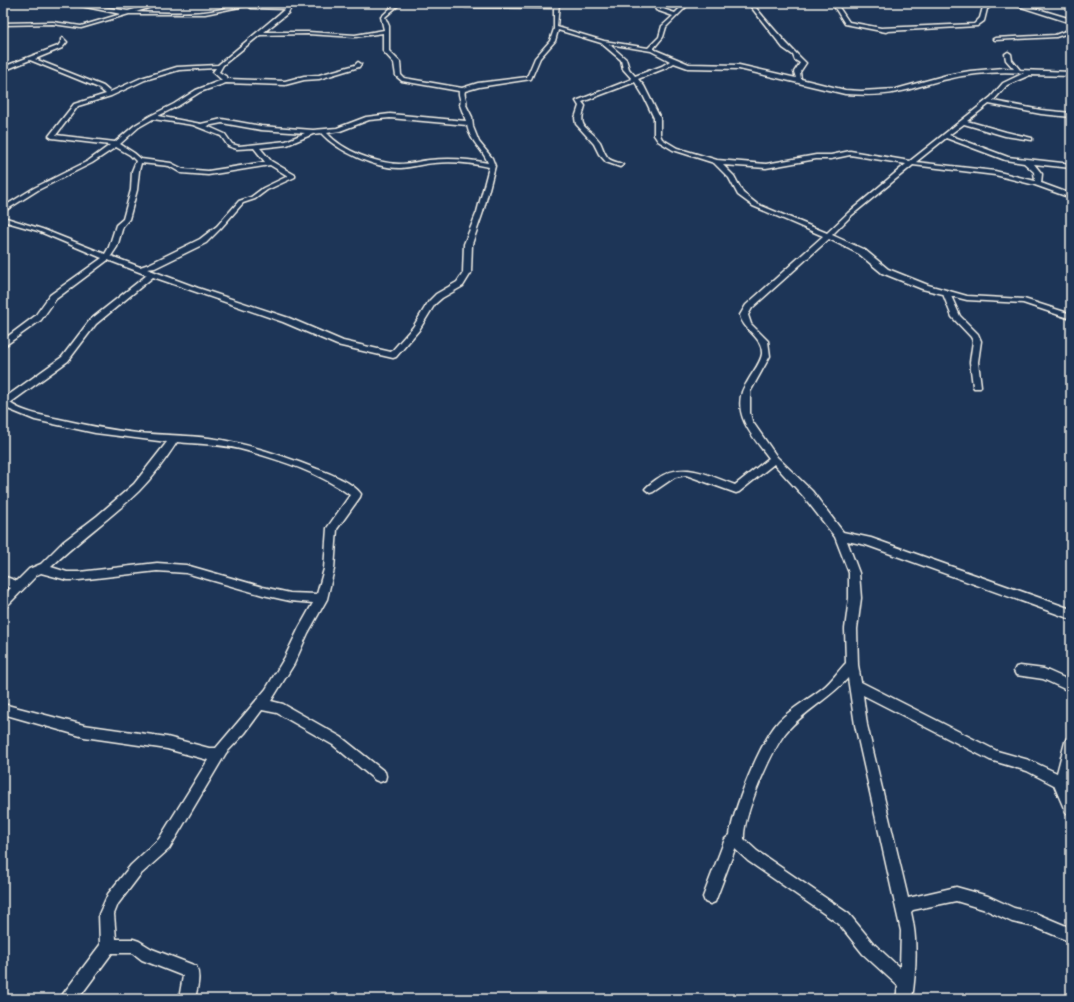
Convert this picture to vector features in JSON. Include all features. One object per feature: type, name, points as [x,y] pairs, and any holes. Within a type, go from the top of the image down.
[{"type":"main road","points":[[1012,3],[1071,21]]},
{"type":"street","points":[[68,3],[129,13],[201,13],[257,3]]},
{"type":"street","points":[[3,69],[62,46],[67,35],[81,27],[161,3]]},
{"type":"street","points":[[399,3],[383,17],[386,30],[385,48],[389,57],[397,62],[398,74],[401,78],[439,87],[462,90],[478,85],[529,78],[538,58],[554,39],[557,5],[467,6]]},
{"type":"street","points":[[660,3],[657,7],[658,9],[675,15]]},
{"type":"street","points":[[649,50],[661,37],[664,27],[688,3]]},
{"type":"street","points":[[750,3],[785,47],[795,54],[797,59],[803,63],[797,72],[799,80]]},
{"type":"street","points":[[834,3],[847,23],[888,32]]},
{"type":"street","points":[[879,30],[975,25],[979,24],[982,19],[985,8],[993,3]]},
{"type":"street","points":[[1027,7],[1037,3]]},
{"type":"street","points":[[210,5],[216,10]]},
{"type":"street","points":[[238,6],[290,6]]},
{"type":"street","points":[[225,81],[225,78],[216,72],[220,66],[286,12],[290,6]]},
{"type":"street","points":[[3,24],[51,23],[81,27]]},
{"type":"street","points":[[556,29],[603,42],[649,50],[690,66],[742,68],[799,80],[845,92],[861,93],[896,91],[947,77],[970,73],[1018,71],[1071,74]]},
{"type":"street","points":[[995,39],[1056,36],[1071,30]]},
{"type":"street","points":[[258,34],[308,33],[355,36],[386,31]]},
{"type":"street","points":[[603,42],[622,57],[626,69],[644,90],[657,118],[658,135],[662,141],[675,149],[716,162],[748,166],[766,166],[816,157],[832,157],[850,153],[912,163],[1000,166],[1027,162],[1071,166]]},
{"type":"street","points":[[1008,54],[1009,60],[1018,71]]},
{"type":"street","points":[[31,59],[101,87],[107,90],[109,95]]},
{"type":"street","points":[[620,165],[608,161],[602,154],[596,140],[579,124],[578,118],[582,106],[579,100],[635,79],[664,67],[674,61]]},
{"type":"street","points":[[3,210],[36,190],[90,162],[116,144],[129,132],[152,117],[195,93],[225,81],[240,83],[286,83],[348,70],[357,66],[358,64]]},
{"type":"street","points":[[220,66],[179,68],[141,80],[109,95],[74,106],[52,136],[116,144],[132,154],[138,161],[171,165],[181,172],[213,173],[270,163]]},
{"type":"street","points":[[904,999],[907,983],[909,954],[908,931],[862,725],[855,685],[852,665],[851,635],[856,598],[855,581],[851,562],[840,535],[808,494],[774,459],[753,430],[745,413],[746,392],[766,356],[767,349],[764,340],[747,324],[744,315],[749,307],[850,214],[988,102],[1005,84],[1025,74],[1034,73]]},
{"type":"street","points":[[3,220],[40,230],[56,238],[152,274],[286,320],[340,343],[393,355],[416,328],[432,303],[439,296],[460,284],[466,277],[468,244],[480,212],[480,204],[492,166],[489,158],[476,142],[469,123],[469,117],[463,105],[464,102],[461,94],[462,90]]},
{"type":"street","points":[[988,102],[1041,112],[1071,115]]},
{"type":"street","points":[[200,127],[210,123],[222,121],[261,128],[322,132],[338,130],[364,119],[384,116],[469,123]]},
{"type":"street","points":[[152,117],[183,121],[224,136],[232,146],[242,148],[290,142],[314,132]]},
{"type":"street","points":[[964,122],[1005,134],[1030,139]]},
{"type":"street","points":[[322,132],[331,142],[355,154],[392,165],[400,166],[452,159],[467,160],[492,166]]},
{"type":"street","points":[[946,136],[1000,166],[1037,184],[1071,196]]},
{"type":"street","points":[[140,269],[152,266],[204,241],[219,228],[241,202],[253,198],[264,189],[293,176],[270,163],[263,157],[256,147]]},
{"type":"street","points":[[3,344],[38,318],[53,297],[107,257],[113,247],[120,225],[126,219],[127,211],[132,201],[135,187],[134,170],[138,161]]},
{"type":"street","points":[[716,162],[732,177],[740,194],[750,202],[853,247],[885,271],[946,294],[978,300],[1019,300],[1045,307],[1071,317]]},
{"type":"street","points":[[1027,162],[1035,166],[1038,172],[1040,178],[1037,184]]},
{"type":"street","points":[[68,999],[108,946],[106,923],[108,908],[139,865],[155,854],[164,844],[220,754],[270,693],[290,660],[303,631],[321,600],[329,569],[332,528],[355,497],[355,493],[336,480],[297,464],[260,452],[228,444],[137,436],[95,430],[38,418],[9,407],[3,403],[65,359],[93,322],[152,274]]},
{"type":"street","points":[[946,294],[956,317],[975,336],[977,341],[974,362],[977,386]]},
{"type":"street","points":[[3,603],[33,572],[42,569],[67,545],[101,519],[137,487],[172,442],[171,438]]},
{"type":"street","points":[[650,489],[674,473],[686,472],[736,489],[774,459]]},
{"type":"street","points":[[840,535],[867,541],[1071,614]]},
{"type":"street","points":[[42,569],[67,576],[157,568],[186,569],[263,591],[290,597],[321,600]]},
{"type":"street","points":[[3,580],[19,588]]},
{"type":"street","points":[[852,665],[830,689],[777,733],[755,778],[745,804],[739,822],[737,839],[740,844],[758,859],[844,919],[872,953],[907,983]]},
{"type":"street","points":[[1020,670],[1044,674],[1071,687]]},
{"type":"street","points":[[855,685],[995,756],[1029,766],[1060,782]]},
{"type":"street","points":[[260,704],[279,708],[337,741],[380,776]]},
{"type":"street","points":[[3,709],[84,731],[167,742],[209,754],[220,754]]},
{"type":"street","points":[[1071,742],[1066,768],[1060,782],[1061,789],[1071,808]]},
{"type":"street","points":[[710,897],[730,844],[737,839]]},
{"type":"street","points":[[904,909],[910,904],[956,894],[988,903],[1012,915],[1035,920],[1071,935]]},
{"type":"street","points":[[108,946],[133,946],[147,955],[191,971],[191,981],[187,999]]}]
